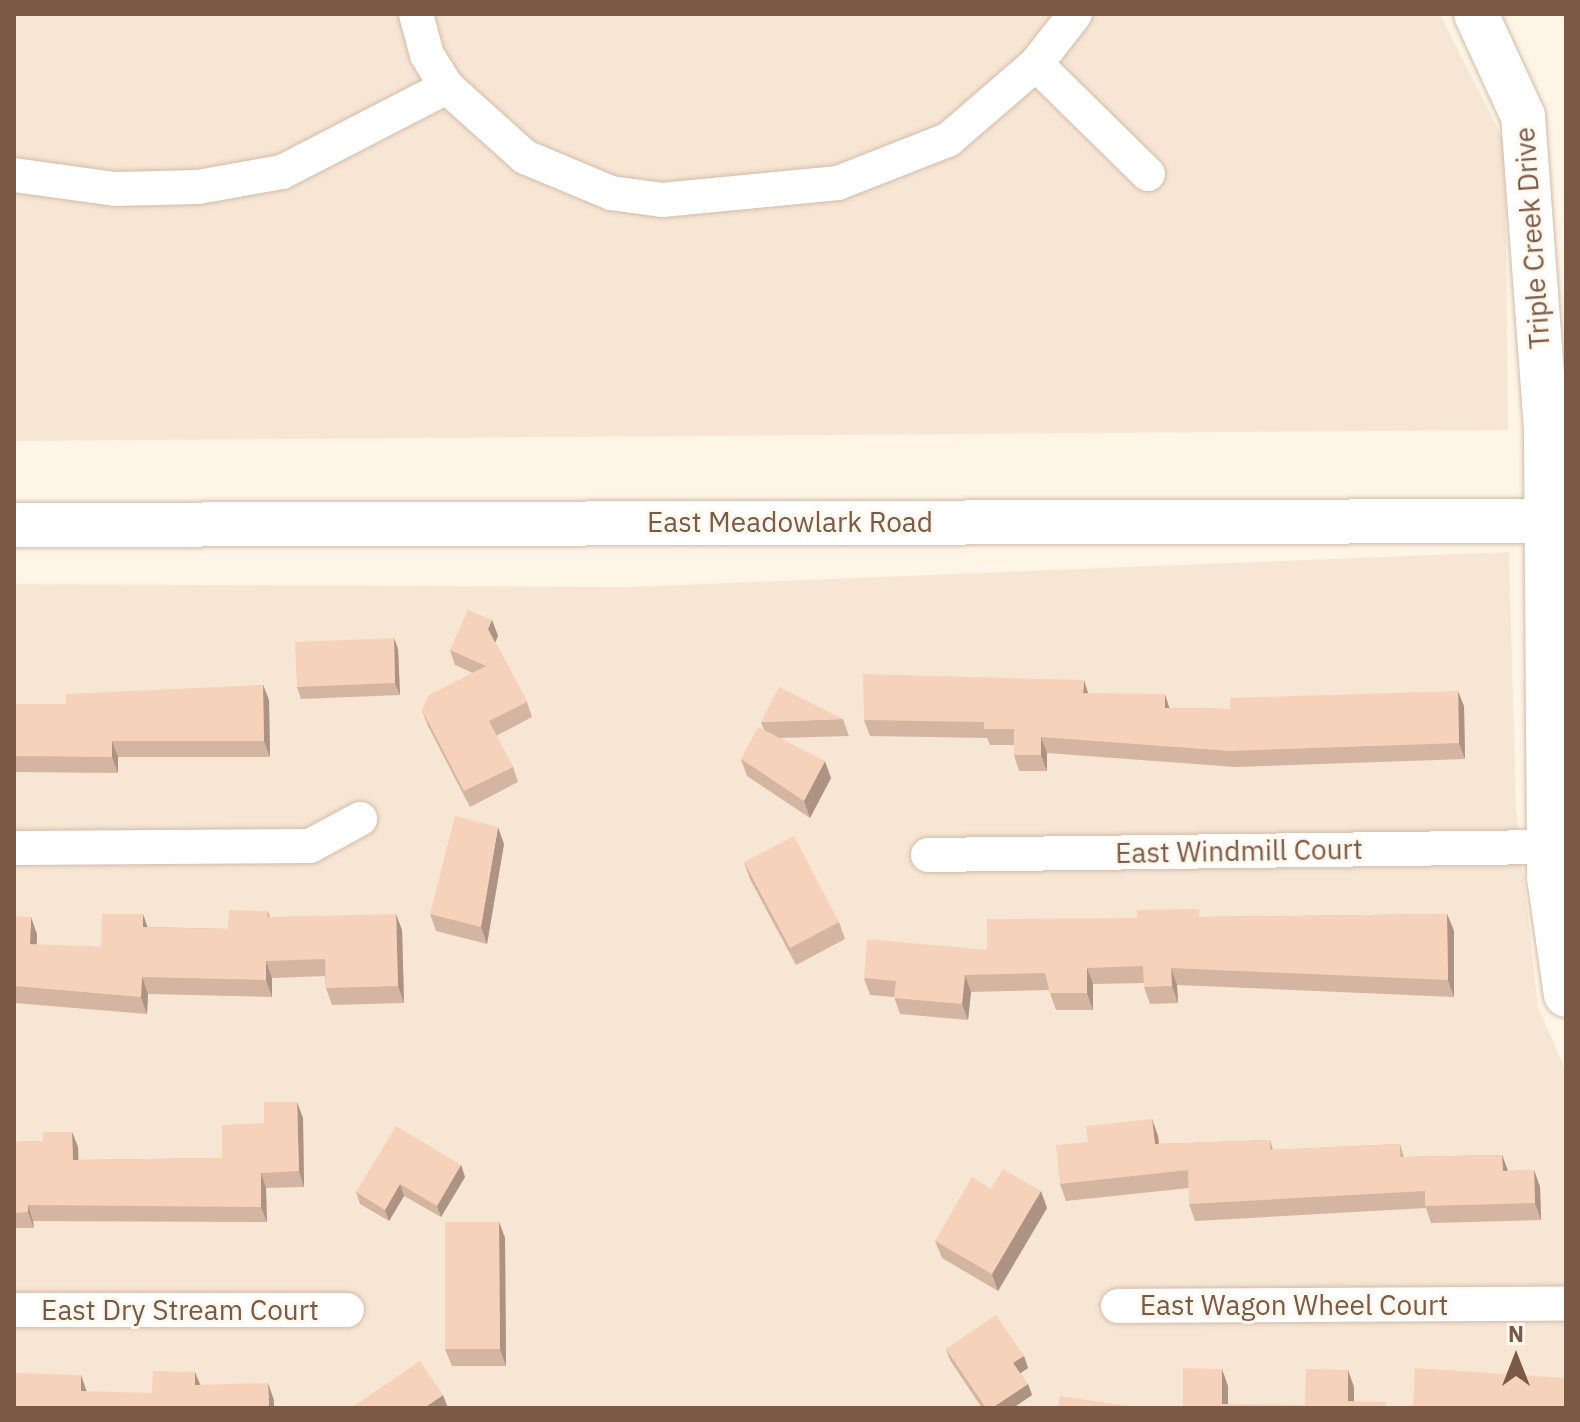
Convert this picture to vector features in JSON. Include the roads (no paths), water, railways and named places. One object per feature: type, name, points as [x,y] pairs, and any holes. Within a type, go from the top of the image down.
[{"type":"main road","name":"Triple Creek Drive","points":[[1476,14],[1523,116],[1557,521],[1549,847],[1554,943],[1566,995]]},
{"type":"main road","name":"East Meadowlark Road","points":[[14,525],[1557,521]]},
{"type":"street","points":[[416,14],[427,55],[447,87],[525,157],[558,174],[611,193],[715,200],[838,183],[948,140],[1036,64],[1075,14]]},
{"type":"street","points":[[1036,64],[1148,174]]},
{"type":"street","points":[[14,175],[115,189],[198,187],[282,172],[447,87]]},
{"type":"street","points":[[14,848],[310,846],[360,819]]},
{"type":"street","name":"East Windmill Court","points":[[928,855],[1549,847]]},
{"type":"street","name":"East Wagon Wheel Court","points":[[1118,1306],[1566,1304]]},
{"type":"street","name":"East Dry Stream Court","points":[[14,1310],[347,1310]]}]
